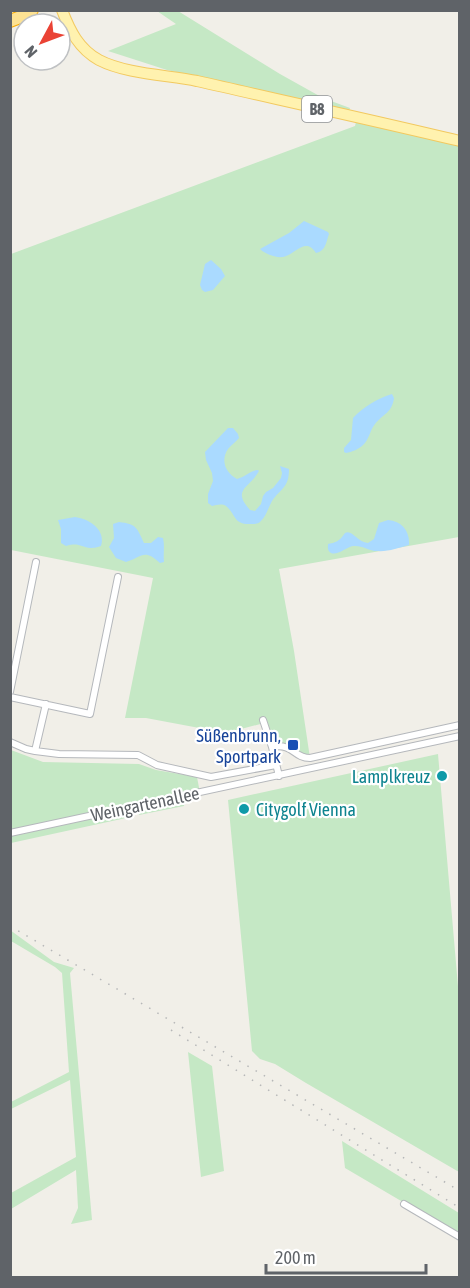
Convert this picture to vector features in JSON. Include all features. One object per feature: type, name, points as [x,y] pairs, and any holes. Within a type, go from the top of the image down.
[{"type":"highway","points":[[10,21],[32,10]]},
{"type":"main road","name":"B8","points":[[72,27],[76,41],[97,59],[124,69],[174,77],[459,141]]},
{"type":"street","points":[[10,692],[36,562]]},
{"type":"street","points":[[10,697],[90,714],[118,577]]},
{"type":"street","points":[[35,751],[46,704]]},
{"type":"street","points":[[263,720],[279,776]]},
{"type":"street","points":[[272,747],[287,747],[300,756],[310,758],[459,724]]},
{"type":"street","points":[[442,729],[444,740]]},
{"type":"street","name":"Weingartenallee","points":[[10,833],[459,736]]},
{"type":"street","name":"Weingartenallee","points":[[10,742],[35,751],[138,755],[157,765],[211,777],[276,765]]},
{"type":"street","points":[[404,1204],[459,1237]]},
{"type":"green space","points":[[157,11],[178,11],[280,74],[323,98],[350,108],[349,111],[167,70],[108,51],[176,24]]},
{"type":"green space","points":[[356,122],[459,145],[459,537],[279,569],[310,758],[290,748],[272,747],[264,723],[226,733],[146,718],[125,718],[153,578],[11,550],[11,254],[355,126]]},
{"type":"green space","points":[[11,750],[43,762],[139,764],[156,770],[197,777],[200,793],[11,833]]},
{"type":"green space","name":"Citygolf Vienna","points":[[438,754],[459,998],[459,1172],[275,1064],[260,1059],[252,1051],[228,800]]},
{"type":"green space","points":[[185,798],[184,806],[139,815],[137,808]]},
{"type":"green space","points":[[128,810],[126,818],[11,843],[10,835]]},
{"type":"green space","points":[[10,930],[54,962],[74,968],[70,973],[92,1220],[71,1224],[78,1208],[76,1170],[11,1209],[11,1193],[76,1157],[70,1080],[11,1109],[11,1102],[69,1072],[62,973],[11,941]]},
{"type":"green space","points":[[188,1052],[212,1066],[224,1171],[201,1177]]},
{"type":"green space","points":[[342,1141],[459,1213],[459,1235],[345,1168]]},
{"type":"water","points":[[304,221],[329,234],[325,246],[319,252],[316,253],[312,248],[304,246],[287,256],[280,257],[260,249],[289,233]]},
{"type":"water","points":[[211,260],[225,276],[213,290],[205,292],[200,285],[205,264]]},
{"type":"water","points":[[392,394],[394,398],[391,407],[375,424],[365,443],[355,450],[344,452],[344,448],[351,440],[353,418],[371,403]]},
{"type":"water","points":[[228,428],[233,428],[239,438],[229,448],[224,458],[227,470],[237,479],[259,471],[242,493],[250,510],[255,511],[266,492],[273,488],[281,478],[280,466],[289,469],[286,484],[272,501],[264,518],[257,524],[241,523],[226,506],[221,504],[212,506],[208,503],[208,494],[213,481],[205,452]]},
{"type":"water","points":[[75,517],[96,526],[101,535],[101,546],[91,548],[77,545],[66,546],[61,543],[61,529],[58,520]]},
{"type":"water","points":[[388,520],[397,522],[404,528],[408,535],[409,545],[381,551],[356,546],[333,554],[328,550],[328,544],[337,541],[348,532],[368,543],[374,539],[379,523]]},
{"type":"water","points":[[119,522],[136,528],[144,543],[151,543],[158,537],[163,538],[164,562],[160,563],[155,558],[146,555],[126,562],[116,558],[109,547],[114,538],[113,524]]},
{"type":"railway","points":[[10,926],[460,1191]]},
{"type":"railway","points":[[171,1030],[460,1208]]},
{"type":"place","name":"Süßenbrunn, Sportpark","points":[[293,745]]},
{"type":"place","name":"Lamplkreuz","points":[[442,776]]},
{"type":"place","name":"Citygolf Vienna","points":[[244,809]]}]
